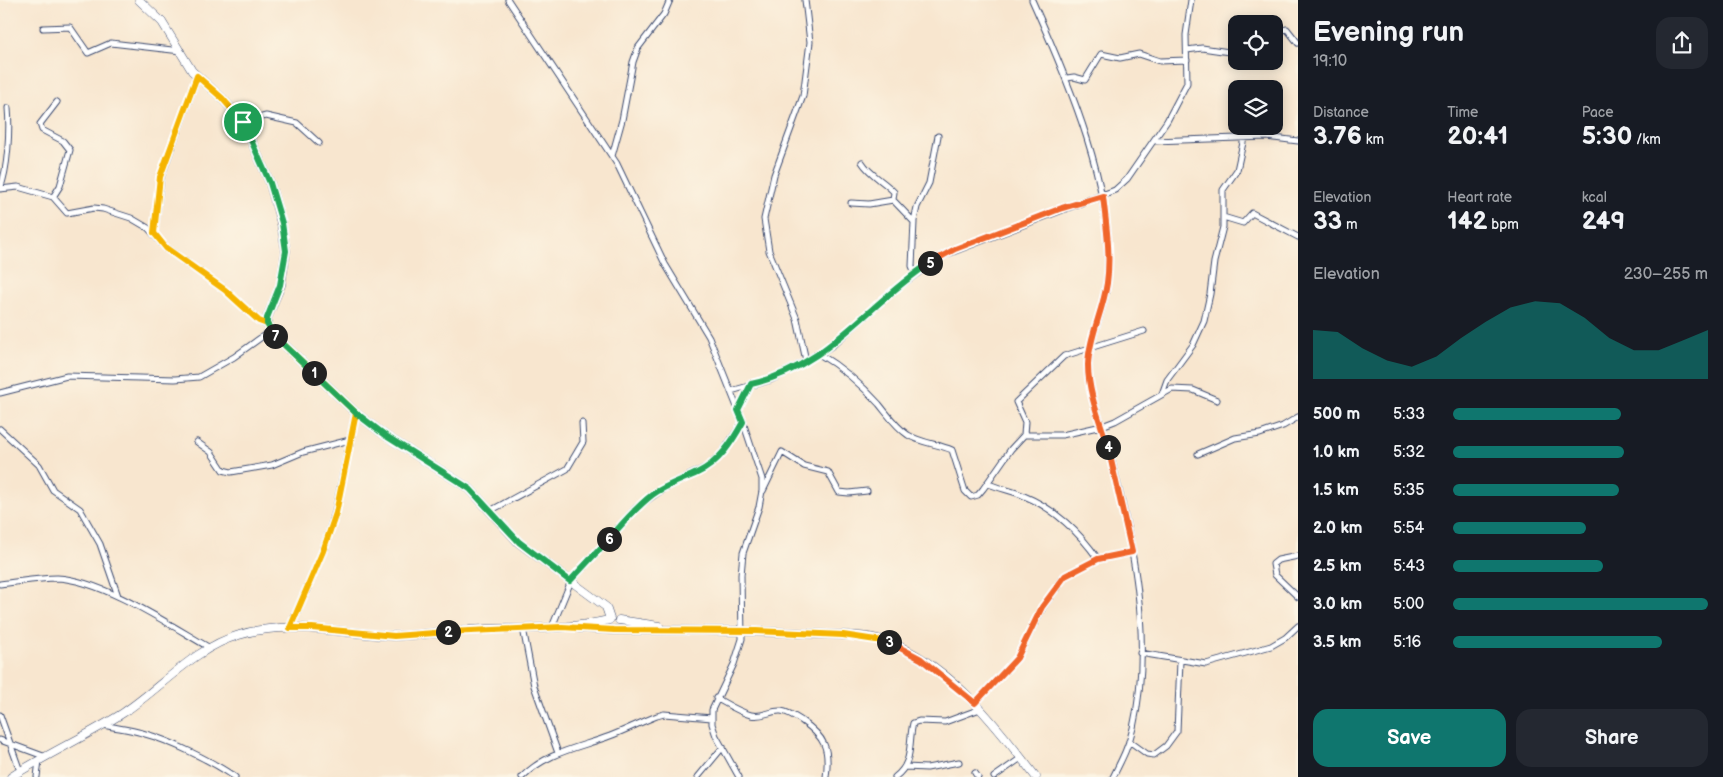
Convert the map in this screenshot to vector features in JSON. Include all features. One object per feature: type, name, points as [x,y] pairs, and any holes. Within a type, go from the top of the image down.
[{"type":"main road","points":[[139,0],[162,22],[197,76],[222,98],[243,122],[270,183],[282,223],[286,251],[280,285],[270,308],[269,328],[356,413],[386,436],[470,489],[519,542],[606,607],[614,620],[620,625],[613,630]]},
{"type":"main road","points":[[562,627],[614,620],[681,630]]},
{"type":"main road","points":[[11,777],[103,725],[210,648],[238,635],[290,628],[312,628],[394,636],[562,627],[613,630],[743,631],[843,635],[891,643],[921,659],[977,706],[1036,777]]},
{"type":"street","points":[[508,0],[612,156],[630,188],[665,264],[709,337],[757,462],[762,491]]},
{"type":"street","points":[[612,156],[622,120],[633,62],[638,48],[664,14],[670,0]]},
{"type":"street","points":[[805,0],[810,42],[802,96],[774,175],[764,219],[769,251],[797,319],[806,361]]},
{"type":"street","points":[[1032,0],[1066,78],[1103,196],[1107,247],[1107,282],[1090,348],[1089,379],[1102,426],[1138,583],[1140,653],[1138,698],[1129,742],[1113,777]]},
{"type":"street","points":[[731,391],[770,380],[819,354],[833,345],[915,273],[955,249],[1115,190],[1127,179],[1154,141],[1187,83],[1186,35],[1191,0]]},
{"type":"street","points":[[43,28],[70,27],[88,53],[111,43],[181,51]]},
{"type":"street","points":[[1283,30],[1287,29],[1298,43]]},
{"type":"street","points":[[1187,50],[1202,48],[1228,52]]},
{"type":"street","points":[[1066,78],[1074,77],[1085,80],[1101,54],[1120,58],[1138,54],[1160,61],[1187,60]]},
{"type":"street","points":[[154,233],[160,177],[197,76]]},
{"type":"street","points":[[53,197],[60,186],[70,150],[63,141],[42,130],[40,124],[57,102]]},
{"type":"street","points":[[0,393],[67,376],[181,379],[199,377],[234,357],[269,328],[225,290],[166,248],[154,233],[131,218],[103,209],[88,208],[67,213],[53,197],[18,187],[0,189],[5,176],[9,135],[8,108]]},
{"type":"street","points":[[243,122],[266,116],[297,123],[318,143]]},
{"type":"street","points":[[915,273],[912,266],[914,222],[917,207],[929,183],[938,136]]},
{"type":"street","points":[[1154,141],[1266,137],[1298,141]]},
{"type":"street","points":[[1162,394],[1167,380],[1193,345],[1204,321],[1214,262],[1223,227],[1223,190],[1237,170],[1244,138]]},
{"type":"street","points":[[862,162],[870,173],[894,192],[893,200]]},
{"type":"street","points":[[893,200],[914,222]]},
{"type":"street","points":[[851,203],[869,204],[893,200]]},
{"type":"street","points":[[1223,217],[1243,223],[1252,212],[1298,237]]},
{"type":"street","points":[[819,354],[836,364],[854,380],[879,404],[895,425],[909,436],[952,450],[965,491],[971,497],[978,495],[1011,448],[1024,435],[1025,422],[1016,405],[1018,400],[1064,356],[1144,331]]},
{"type":"street","points":[[738,410],[751,384]]},
{"type":"street","points":[[1024,435],[1062,435],[1102,426],[1115,421],[1172,389],[1183,388],[1193,390],[1217,400]]},
{"type":"street","points":[[290,628],[323,551],[336,513],[356,413]]},
{"type":"street","points":[[1198,454],[1236,438],[1260,434],[1283,426],[1298,417]]},
{"type":"street","points":[[552,627],[570,581],[642,504],[666,486],[699,472],[721,455],[743,422]]},
{"type":"street","points":[[490,511],[567,469],[583,442],[582,423]]},
{"type":"street","points":[[0,429],[39,466],[53,490],[80,510],[100,544],[118,596]]},
{"type":"street","points":[[197,442],[211,452],[223,470],[231,472],[272,465],[303,452],[350,440]]},
{"type":"street","points":[[739,777],[716,736],[712,718],[716,698],[737,656],[743,631],[741,575],[744,553],[762,491],[782,452],[804,466],[828,472],[839,492],[867,491]]},
{"type":"street","points":[[986,483],[1025,496],[1048,508],[1084,539],[1098,559]]},
{"type":"street","points":[[895,777],[905,768],[910,751],[912,725],[915,722],[945,722],[977,706],[1017,658],[1042,607],[1065,576],[1098,559],[1132,552]]},
{"type":"street","points":[[1298,556],[1278,560],[1273,564],[1275,575],[1298,597]]},
{"type":"street","points":[[0,584],[59,578],[118,596],[210,648]]},
{"type":"street","points":[[1140,653],[1206,664],[1236,654],[1254,652],[1285,638],[1298,626]]},
{"type":"street","points":[[523,628],[534,686],[558,753]]},
{"type":"street","points":[[1129,742],[1147,754],[1154,754],[1166,746],[1177,731],[1180,661]]},
{"type":"street","points":[[716,698],[752,716],[764,716],[780,711],[787,712],[814,729],[826,746],[828,756],[826,777]]},
{"type":"street","points":[[522,777],[539,762],[558,753],[608,737],[657,716],[664,714],[712,718]]},
{"type":"street","points":[[0,715],[20,772]]},
{"type":"street","points":[[103,725],[161,739],[213,763],[235,777]]},
{"type":"street","points":[[0,740],[9,742],[42,758],[38,777]]},
{"type":"street","points":[[698,777],[723,747]]},
{"type":"street","points":[[994,777],[1021,758]]},
{"type":"street","points":[[905,768],[928,768],[959,762]]},
{"type":"route","points":[[243,122],[222,98],[197,76],[193,92],[160,177],[154,233],[166,248],[234,297],[259,321],[267,324],[270,331],[281,343],[356,413],[336,513],[323,551],[290,628],[312,628],[394,636],[468,630],[562,627],[614,630],[756,631],[843,635],[891,643],[904,649],[921,659],[975,703],[1017,658],[1042,607],[1065,576],[1079,567],[1098,559],[1132,552],[1109,449],[1089,379],[1090,348],[1107,282],[1106,221],[1103,196],[1062,208],[955,249],[920,269],[833,345],[770,380],[751,384],[738,410],[743,422],[721,455],[709,466],[677,480],[653,494],[636,508],[570,581],[519,542],[470,489],[386,436],[356,413],[270,331],[267,318],[280,285],[286,251],[282,223],[270,183],[243,122]]}]
